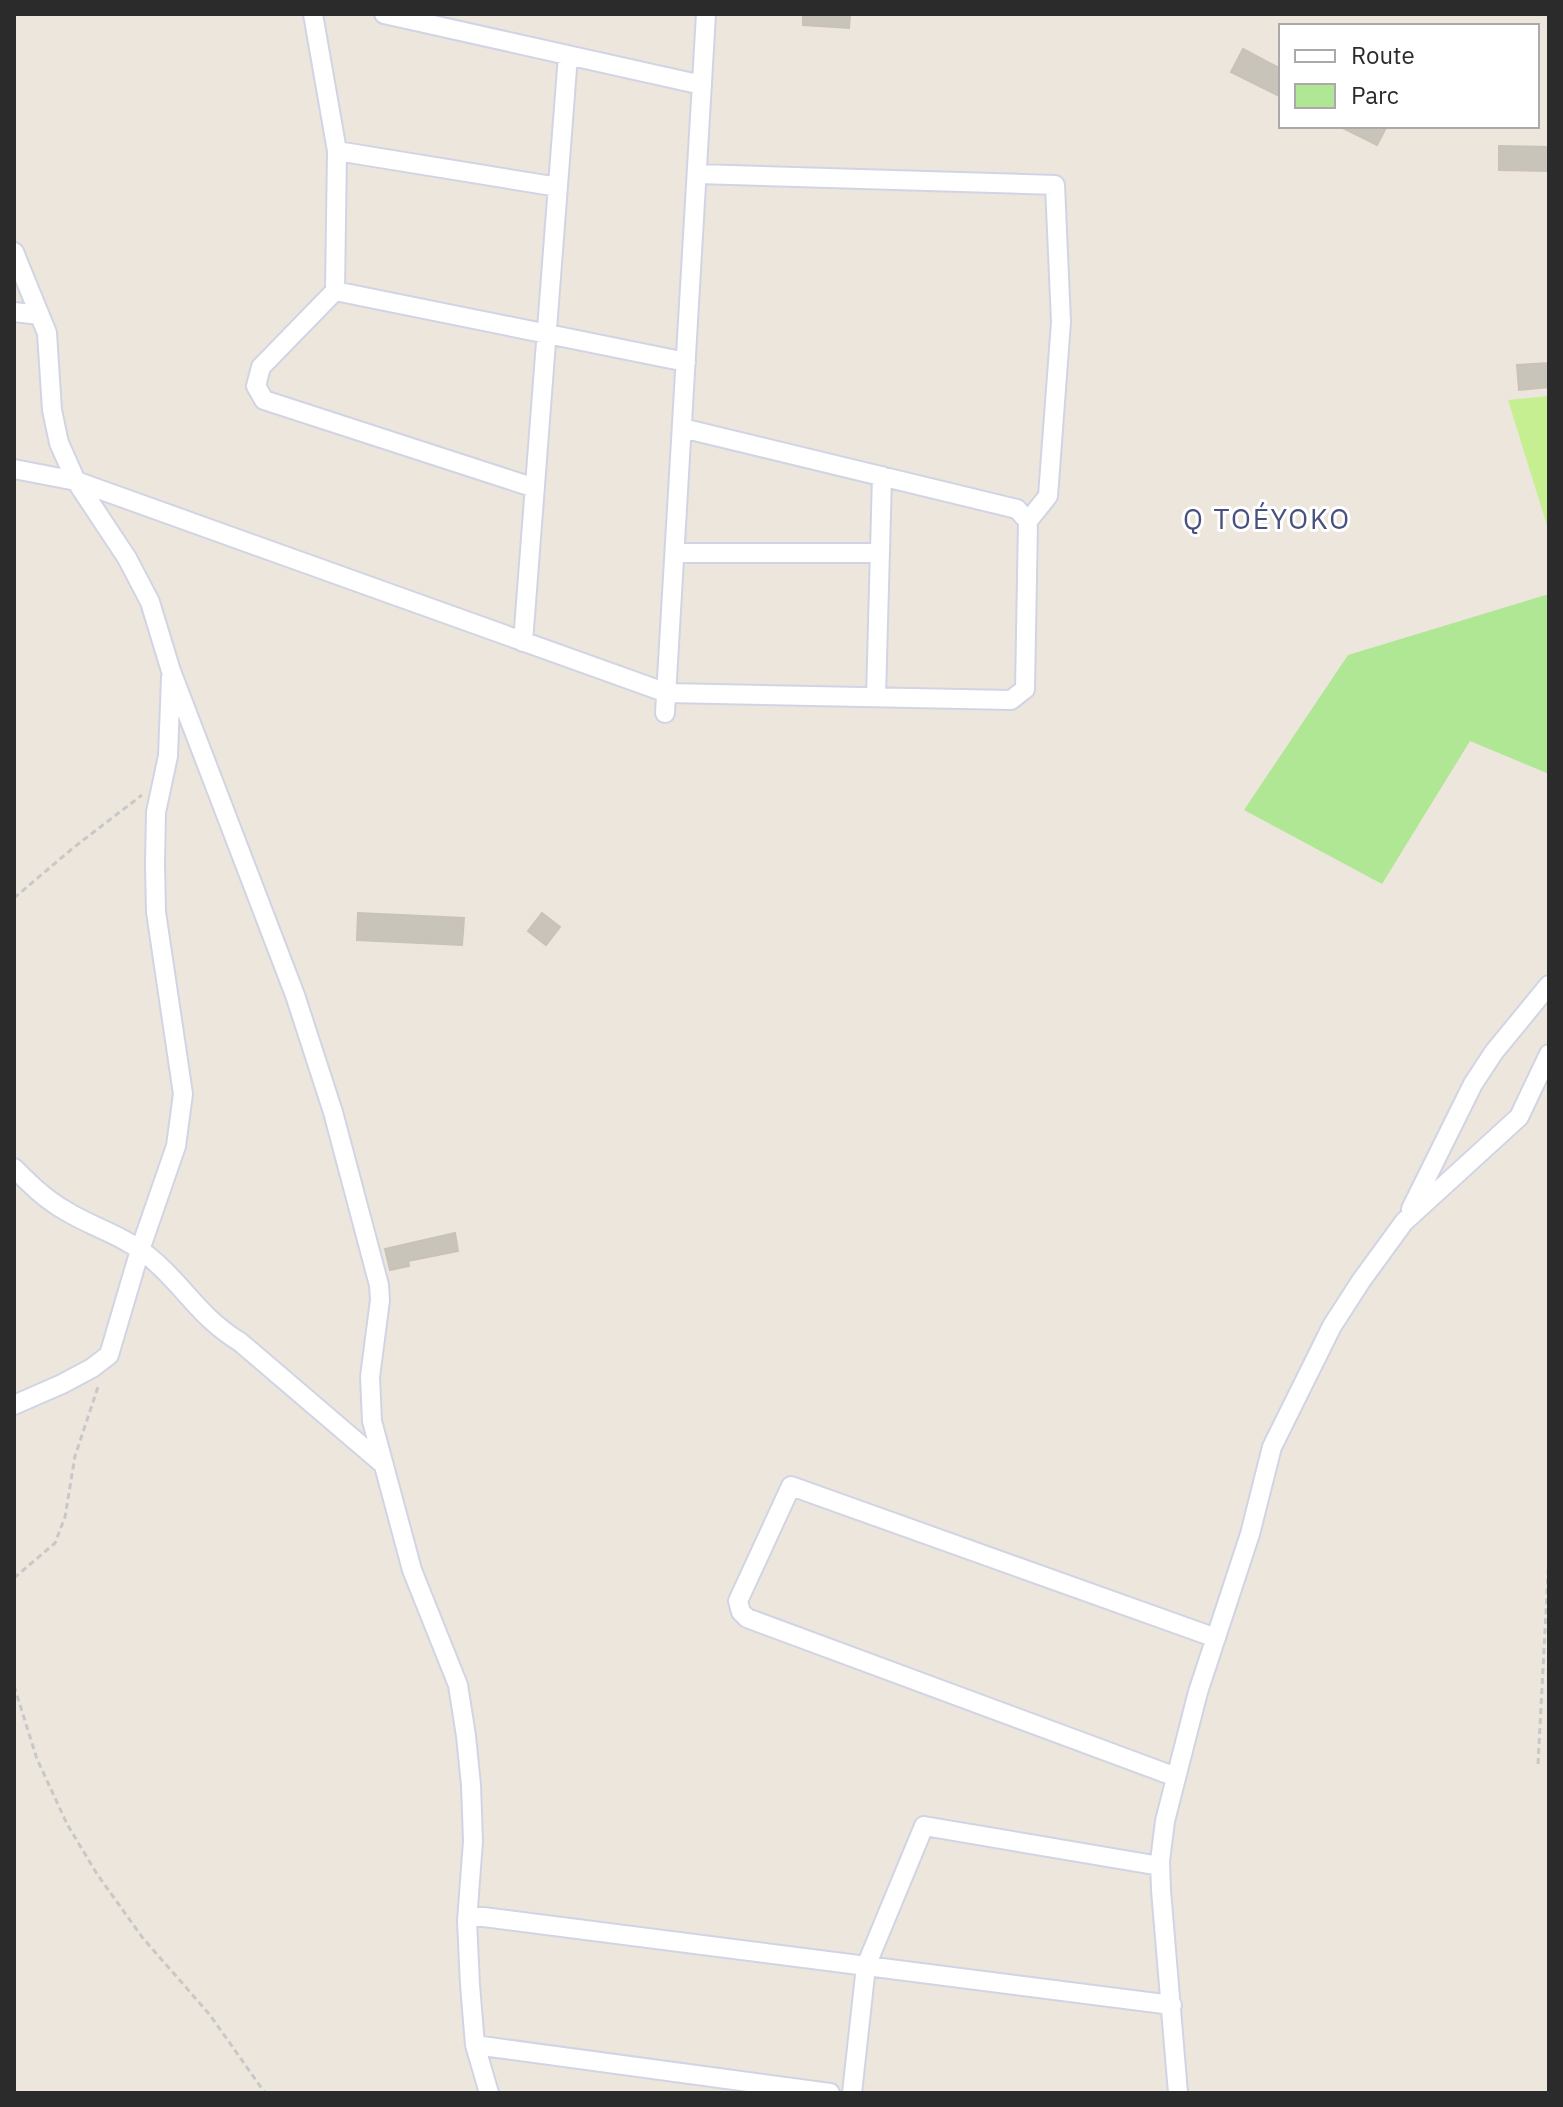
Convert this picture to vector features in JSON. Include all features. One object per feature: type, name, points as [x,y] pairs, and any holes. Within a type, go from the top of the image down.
[{"type":"street","points":[[313,14],[337,151],[335,291],[261,367],[256,386],[264,400],[535,488]]},
{"type":"street","points":[[384,14],[702,85]]},
{"type":"street","points":[[665,713],[706,14]]},
{"type":"street","points":[[523,642],[568,55]]},
{"type":"street","points":[[337,151],[558,187]]},
{"type":"street","points":[[14,469],[76,481],[667,693],[1011,700],[1025,689],[1028,521],[1048,496],[1061,322],[1055,185],[697,174]]},
{"type":"street","points":[[14,252],[47,333],[52,410],[59,443],[76,481],[127,558],[150,602],[171,671],[284,965],[333,1112],[379,1285],[380,1300],[370,1377],[372,1421],[412,1570],[458,1685],[471,1785],[473,1841],[468,1915],[475,2045],[489,2093]]},
{"type":"street","points":[[335,291],[686,362]]},
{"type":"street","points":[[14,312],[40,315]]},
{"type":"street","points":[[682,428],[1017,509],[1028,521]]},
{"type":"street","points":[[876,697],[882,476]]},
{"type":"street","points":[[675,553],[880,553]]},
{"type":"street","points":[[14,1405],[82,1374],[109,1355],[140,1250],[176,1146],[183,1094],[156,912],[156,812],[168,756],[171,671]]},
{"type":"street","points":[[1178,2093],[1160,1866],[1165,1821],[1198,1692],[1250,1534],[1272,1447],[1332,1326],[1404,1222],[1473,1084],[1494,1052],[1549,985]]},
{"type":"street","points":[[1404,1222],[1519,1117],[1549,1054]]},
{"type":"street","points":[[14,1168],[41,1194],[65,1211],[149,1256],[218,1328],[240,1342],[384,1465]]},
{"type":"street","points":[[1176,1777],[747,1618],[741,1612],[738,1601],[791,1486],[1216,1638]]},
{"type":"street","points":[[852,2093],[866,1966],[924,1826],[1160,1866]]},
{"type":"street","points":[[468,1915],[1172,2005]]},
{"type":"street","points":[[475,2045],[830,2093]]},
{"type":"path","points":[[14,898],[137,798],[162,783]]},
{"type":"path","points":[[14,1578],[55,1543],[65,1517],[75,1456],[99,1384]]},
{"type":"path","points":[[1538,1764],[1549,1555]]},
{"type":"path","points":[[14,1686],[37,1759],[67,1824],[89,1862],[142,1937],[210,2015],[265,2093]]},
{"type":"green space","points":[[1549,396],[1549,532],[1508,400]]},
{"type":"green space","points":[[1549,594],[1549,774],[1470,741],[1382,884],[1244,810],[1348,655]]},
{"type":"building","points":[[803,14],[850,14],[849,28],[803,25]]},
{"type":"building","points":[[1243,49],[1279,68],[1279,96],[1231,72]]},
{"type":"building","points":[[1343,128],[1386,128],[1377,145]]},
{"type":"building","points":[[1499,146],[1549,147],[1549,171],[1499,170]]},
{"type":"building","points":[[1549,363],[1549,387],[1519,390],[1517,365]]},
{"type":"building","points":[[358,913],[464,918],[462,945],[357,940]]},
{"type":"building","points":[[542,913],[560,927],[546,945],[528,931]]},
{"type":"building","points":[[455,1233],[458,1251],[408,1261],[409,1266],[390,1270],[385,1249]]},
{"type":"district","name":"Q TOÉYOKO","points":[[1267,518]]}]
